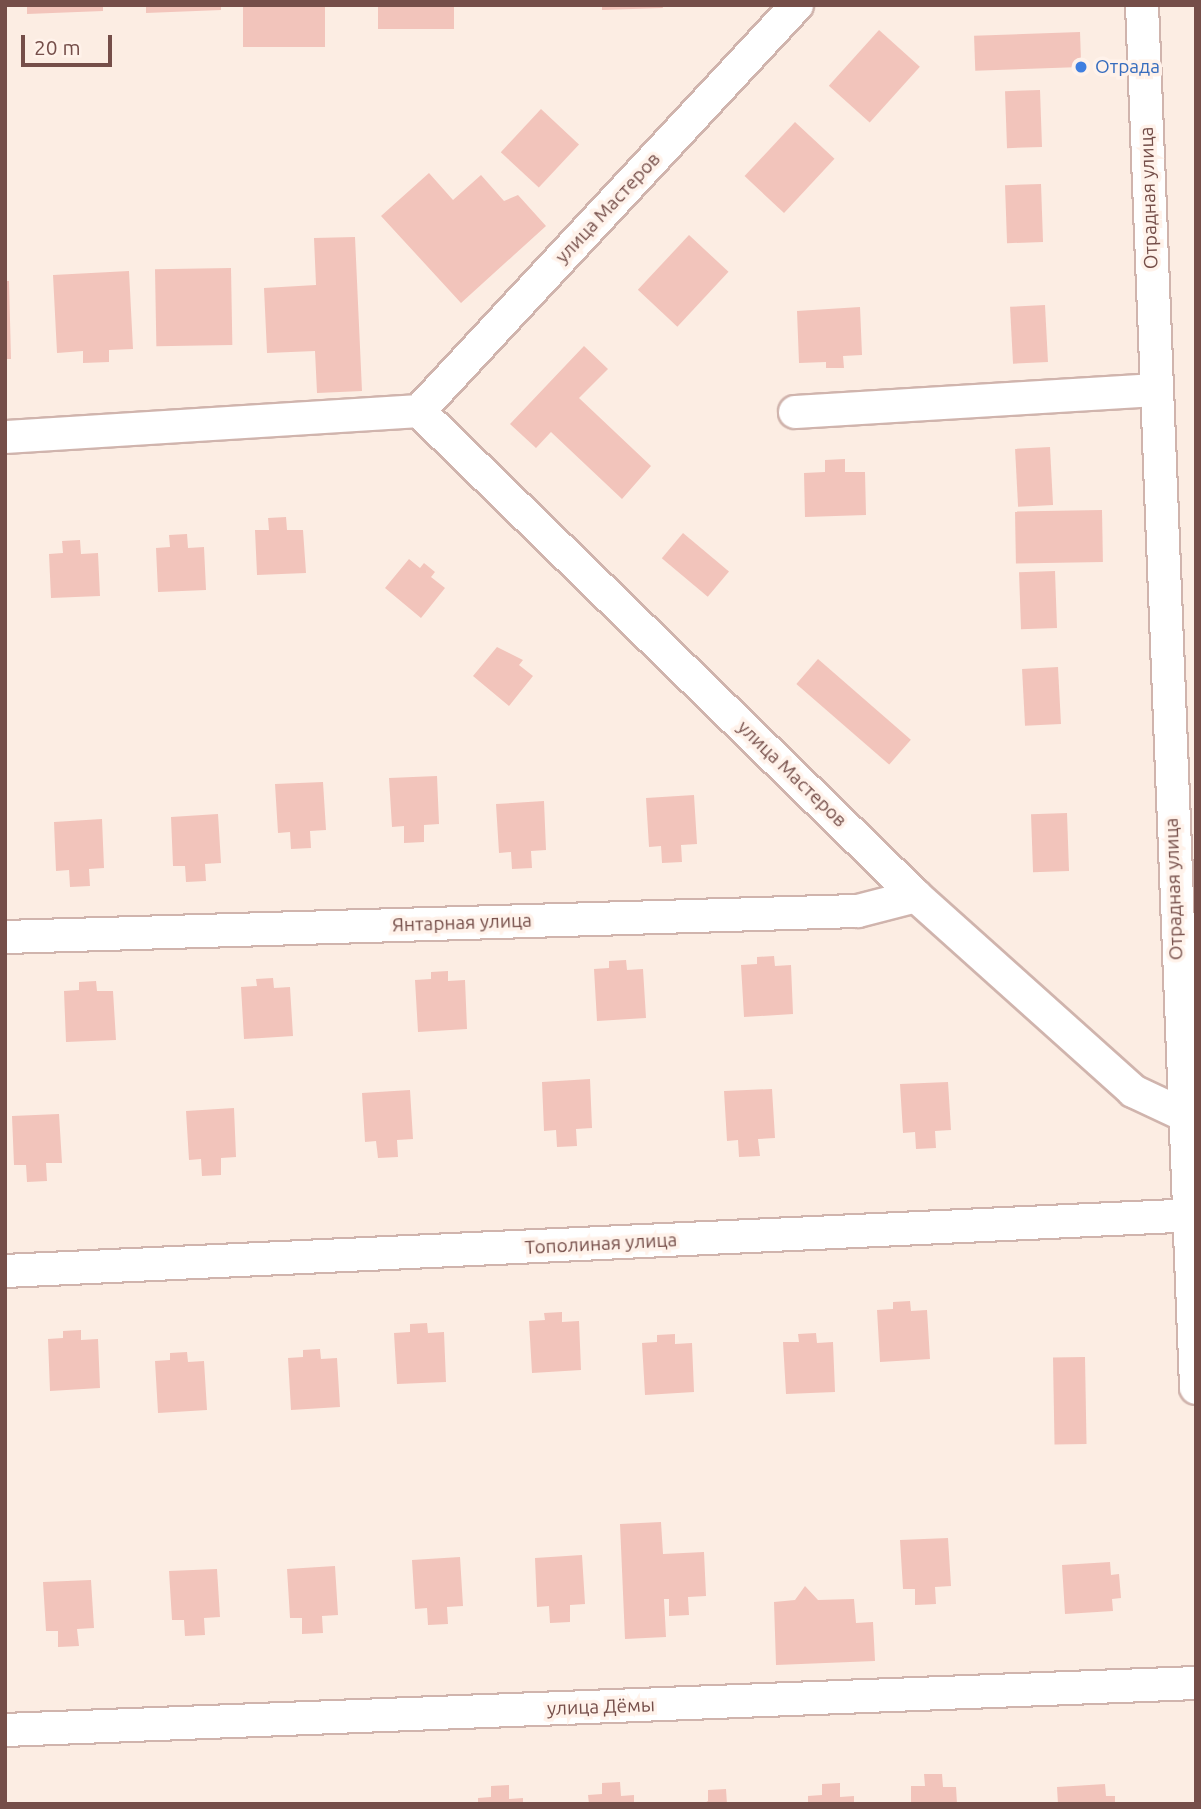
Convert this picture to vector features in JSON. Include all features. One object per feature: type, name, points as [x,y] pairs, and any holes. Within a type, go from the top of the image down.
[{"type":"street","name":"улица Мастеров","points":[[797,5],[419,411],[916,896],[1133,1091],[1182,1114]]},
{"type":"street","name":"Отрадная улица","points":[[1142,5],[1182,1114],[1191,1216],[1196,1388]]},
{"type":"street","points":[[795,412],[1156,390]]},
{"type":"street","points":[[5,437],[419,411]]},
{"type":"street","name":"Янтарная улица","points":[[5,937],[858,911],[916,896]]},
{"type":"street","name":"Тополиная улица","points":[[5,1271],[1191,1216]]},
{"type":"street","name":"улица Дёмы","points":[[5,1730],[1196,1683]]},
{"type":"building","points":[[27,5],[103,5],[103,11],[27,14]]},
{"type":"building","points":[[146,5],[221,5],[221,10],[146,13]]},
{"type":"building","points":[[243,5],[325,5],[325,47],[243,47]]},
{"type":"building","points":[[378,5],[454,5],[454,29],[378,29]]},
{"type":"building","points":[[602,5],[662,5],[663,8],[602,10]]},
{"type":"building","points":[[879,30],[920,67],[870,123],[829,86]]},
{"type":"building","points":[[1080,32],[1081,67],[975,71],[974,36]]},
{"type":"building","points":[[1040,90],[1042,147],[1007,148],[1005,91]]},
{"type":"building","points":[[541,109],[579,144],[539,188],[501,152]]},
{"type":"building","points":[[795,122],[834,159],[784,213],[745,176]]},
{"type":"building","points":[[429,173],[453,200],[481,175],[504,201],[518,195],[546,226],[461,303],[381,216]]},
{"type":"building","points":[[1041,184],[1043,242],[1007,243],[1005,185]]},
{"type":"building","points":[[689,235],[728,272],[677,327],[638,290]]},
{"type":"building","points":[[355,237],[362,391],[317,393],[315,351],[267,353],[264,288],[316,285],[314,238]]},
{"type":"building","points":[[231,268],[232,345],[156,346],[155,269]]},
{"type":"building","points":[[129,271],[133,349],[109,350],[109,362],[83,363],[83,351],[57,353],[53,275]]},
{"type":"building","points":[[5,281],[9,281],[11,359],[5,359]]},
{"type":"building","points":[[1045,305],[1048,362],[1013,364],[1010,307]]},
{"type":"building","points":[[860,307],[862,355],[843,356],[844,368],[826,368],[826,362],[799,363],[797,311]]},
{"type":"building","points":[[584,346],[608,369],[579,398],[651,466],[622,499],[551,432],[536,448],[510,424]]},
{"type":"building","points":[[1050,447],[1053,505],[1018,507],[1015,449]]},
{"type":"building","points":[[845,459],[845,472],[865,472],[866,515],[805,517],[804,473],[825,472],[825,460]]},
{"type":"building","points":[[1102,510],[1103,562],[1016,564],[1015,512]]},
{"type":"building","points":[[286,517],[287,530],[303,530],[306,573],[257,575],[255,530],[269,530],[268,518]]},
{"type":"building","points":[[683,533],[729,572],[708,597],[662,558]]},
{"type":"building","points":[[187,534],[188,548],[204,547],[206,590],[158,592],[156,548],[170,547],[169,535]]},
{"type":"building","points":[[80,540],[81,554],[98,553],[100,596],[51,598],[49,554],[63,553],[62,541]]},
{"type":"building","points":[[409,559],[420,568],[424,563],[435,572],[431,577],[445,588],[421,618],[385,588]]},
{"type":"building","points":[[1055,571],[1057,628],[1021,629],[1019,572]]},
{"type":"building","points":[[497,647],[523,660],[519,665],[533,676],[509,706],[473,676]]},
{"type":"building","points":[[818,659],[911,740],[889,765],[796,684]]},
{"type":"building","points":[[1058,667],[1061,724],[1025,726],[1022,669]]},
{"type":"building","points":[[437,776],[439,824],[424,825],[424,842],[404,843],[404,826],[392,827],[389,778]]},
{"type":"building","points":[[323,782],[326,830],[310,831],[311,848],[291,849],[290,832],[278,833],[275,784]]},
{"type":"building","points":[[694,795],[697,844],[681,845],[682,862],[662,863],[661,846],[649,847],[646,798]]},
{"type":"building","points":[[544,801],[546,850],[531,851],[532,868],[512,869],[511,852],[499,853],[496,804]]},
{"type":"building","points":[[1067,813],[1069,871],[1033,872],[1031,814]]},
{"type":"building","points":[[218,814],[221,863],[205,864],[206,881],[186,882],[185,866],[173,866],[171,817]]},
{"type":"building","points":[[102,819],[104,868],[89,869],[90,886],[70,887],[69,870],[56,871],[54,822]]},
{"type":"building","points":[[774,956],[775,966],[791,965],[793,1014],[744,1017],[741,965],[757,964],[757,957]]},
{"type":"building","points":[[626,960],[627,970],[643,969],[646,1018],[597,1021],[594,969],[609,968],[609,961]]},
{"type":"building","points":[[448,971],[448,981],[465,980],[467,1029],[418,1032],[415,980],[431,979],[431,972]]},
{"type":"building","points":[[273,978],[274,988],[290,987],[293,1036],[244,1039],[241,987],[257,986],[256,979]]},
{"type":"building","points":[[96,981],[97,991],[113,991],[116,1040],[66,1042],[64,991],[79,990],[79,982]]},
{"type":"building","points":[[590,1079],[592,1128],[576,1129],[577,1146],[557,1147],[556,1130],[544,1131],[542,1082]]},
{"type":"building","points":[[948,1082],[951,1130],[935,1131],[936,1148],[916,1149],[915,1132],[903,1133],[900,1084]]},
{"type":"building","points":[[772,1089],[775,1138],[758,1139],[760,1156],[739,1157],[738,1140],[727,1141],[724,1091]]},
{"type":"building","points":[[410,1090],[413,1139],[397,1140],[398,1157],[378,1158],[376,1141],[365,1142],[362,1093]]},
{"type":"building","points":[[234,1108],[236,1157],[221,1158],[221,1175],[202,1176],[201,1159],[189,1160],[186,1111]]},
{"type":"building","points":[[59,1114],[62,1163],[46,1163],[47,1181],[27,1182],[26,1165],[14,1165],[12,1116]]},
{"type":"building","points":[[910,1301],[911,1311],[927,1310],[930,1359],[880,1362],[877,1310],[893,1309],[893,1302]]},
{"type":"building","points":[[562,1312],[562,1322],[579,1321],[581,1370],[532,1373],[529,1321],[545,1320],[544,1313]]},
{"type":"building","points":[[427,1323],[428,1333],[444,1332],[446,1382],[397,1384],[394,1333],[410,1332],[410,1324]]},
{"type":"building","points":[[81,1330],[81,1340],[98,1339],[100,1388],[50,1391],[48,1339],[63,1338],[63,1331]]},
{"type":"building","points":[[816,1333],[817,1343],[833,1342],[835,1392],[786,1394],[783,1342],[799,1342],[798,1334]]},
{"type":"building","points":[[675,1334],[675,1344],[692,1343],[694,1392],[645,1395],[642,1343],[657,1342],[657,1335]]},
{"type":"building","points":[[320,1349],[321,1359],[337,1358],[340,1407],[291,1410],[288,1358],[303,1357],[303,1350]]},
{"type":"building","points":[[187,1352],[188,1362],[204,1361],[207,1410],[158,1413],[155,1361],[170,1360],[170,1353]]},
{"type":"building","points":[[1085,1357],[1087,1444],[1055,1445],[1053,1358]]},
{"type":"building","points":[[661,1522],[663,1554],[704,1552],[706,1596],[688,1597],[689,1615],[669,1616],[669,1599],[664,1599],[666,1637],[625,1639],[620,1524]]},
{"type":"building","points":[[948,1538],[951,1586],[935,1587],[936,1604],[915,1605],[915,1589],[903,1589],[900,1540]]},
{"type":"building","points":[[582,1555],[585,1604],[570,1605],[570,1622],[550,1623],[549,1606],[537,1607],[535,1558]]},
{"type":"building","points":[[460,1557],[463,1606],[447,1607],[448,1624],[428,1625],[427,1608],[415,1609],[412,1560]]},
{"type":"building","points":[[1110,1562],[1111,1575],[1119,1574],[1121,1598],[1112,1599],[1113,1611],[1065,1614],[1062,1565]]},
{"type":"building","points":[[335,1566],[338,1615],[322,1616],[323,1633],[302,1634],[302,1618],[290,1618],[287,1569]]},
{"type":"building","points":[[217,1569],[220,1617],[204,1618],[205,1635],[185,1636],[184,1620],[172,1620],[169,1571]]},
{"type":"building","points":[[91,1580],[94,1628],[77,1629],[79,1646],[58,1647],[58,1631],[46,1631],[43,1582]]},
{"type":"building","points":[[805,1586],[818,1600],[854,1599],[856,1623],[873,1622],[875,1661],[776,1665],[774,1602],[795,1600]]},
{"type":"building","points":[[924,1774],[942,1774],[943,1787],[956,1787],[957,1804],[911,1804],[911,1786],[925,1786]]},
{"type":"building","points":[[620,1782],[621,1796],[634,1795],[634,1804],[589,1804],[588,1795],[602,1794],[602,1783]]},
{"type":"building","points":[[840,1783],[840,1797],[854,1796],[854,1804],[808,1804],[808,1796],[822,1795],[822,1784]]},
{"type":"building","points":[[1105,1784],[1106,1796],[1115,1796],[1115,1804],[1058,1804],[1057,1787]]},
{"type":"building","points":[[509,1785],[509,1799],[523,1798],[523,1804],[478,1804],[478,1798],[491,1797],[491,1786]]},
{"type":"building","points":[[726,1789],[727,1804],[703,1804],[708,1801],[708,1790]]},
{"type":"place","name":"Отрада","points":[[1081,67]]}]
